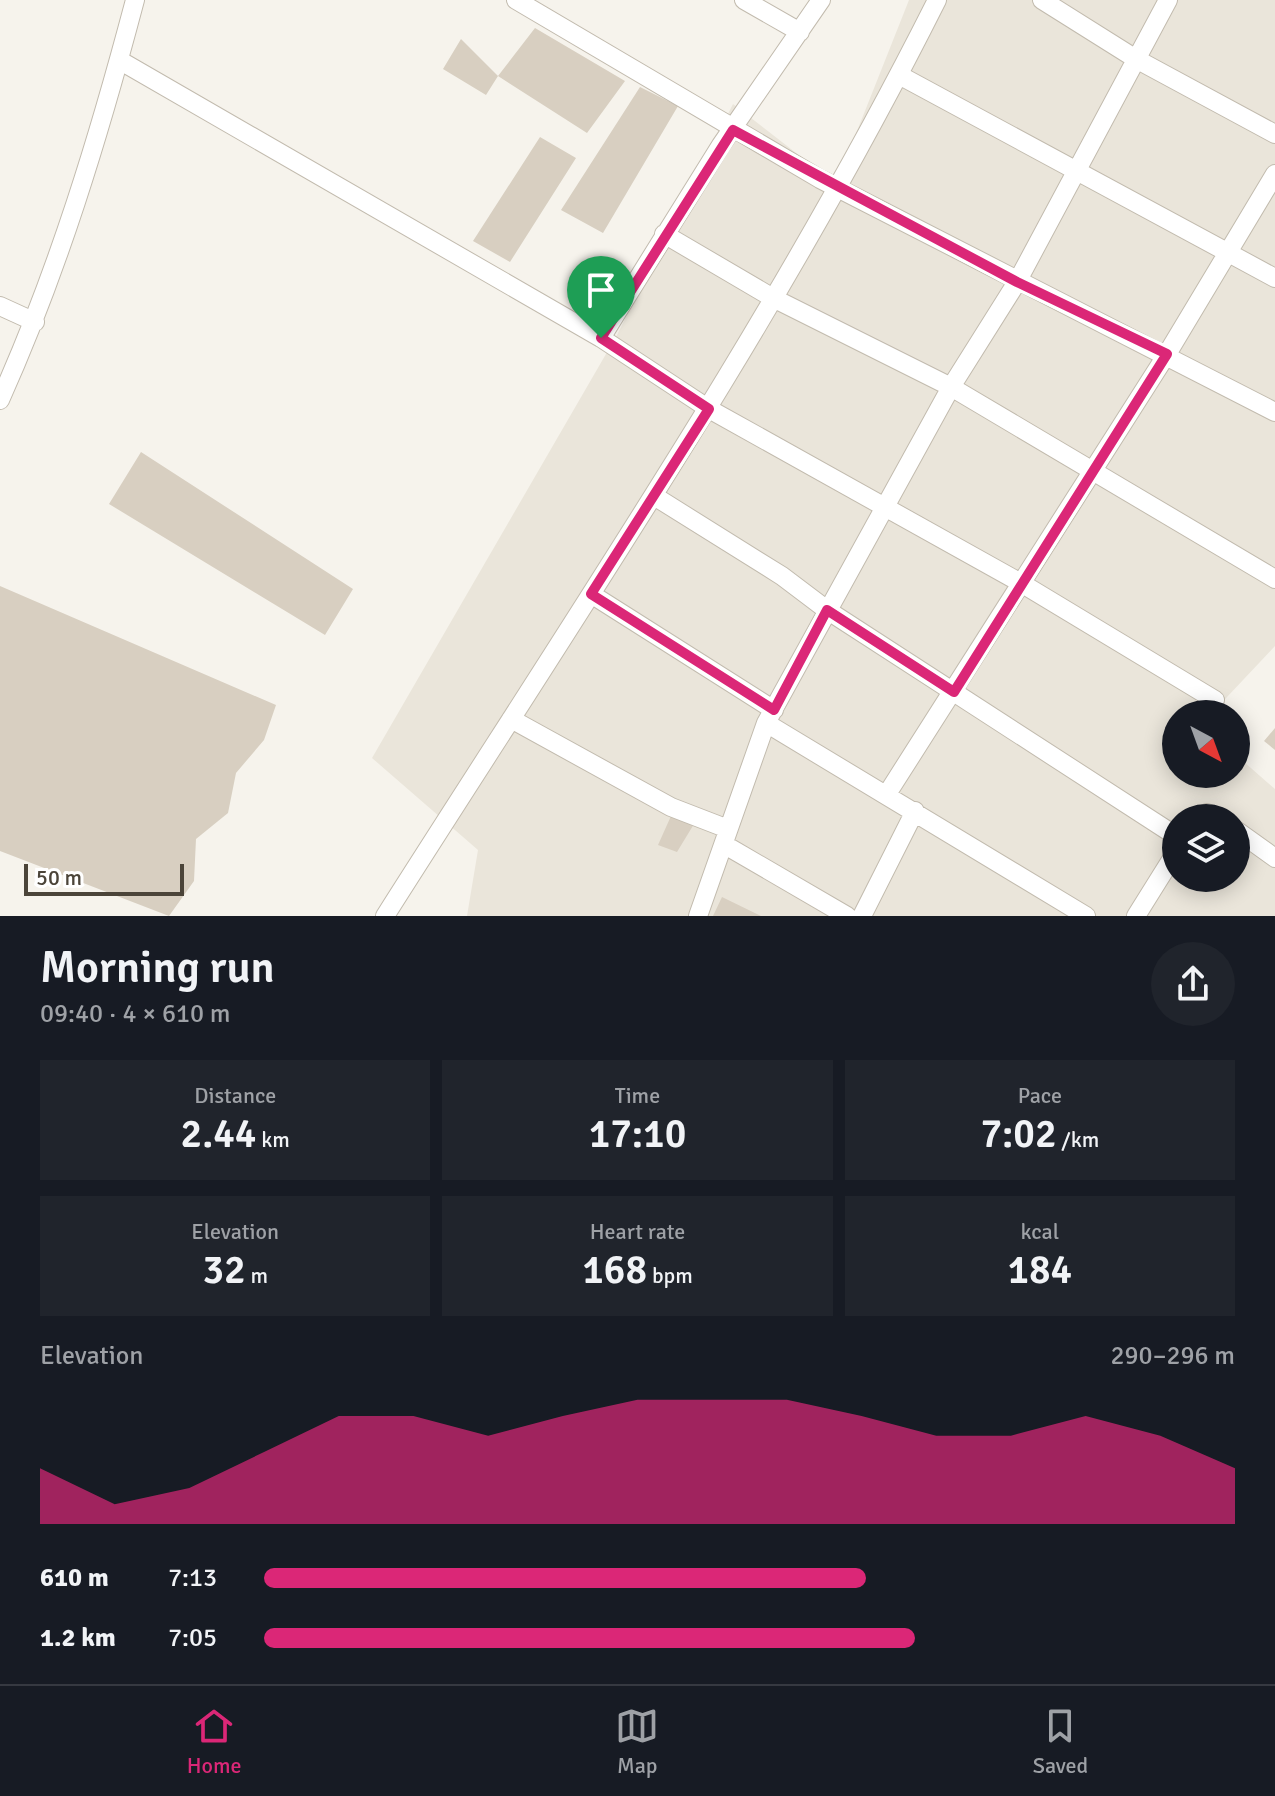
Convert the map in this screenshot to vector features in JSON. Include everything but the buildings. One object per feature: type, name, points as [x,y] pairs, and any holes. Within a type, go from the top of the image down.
[{"type":"street","points":[[0,400],[35,322],[100,130],[135,0]]},
{"type":"street","points":[[516,0],[733,130],[1017,282],[1167,354],[1275,412]]},
{"type":"street","points":[[744,0],[800,32]]},
{"type":"street","points":[[601,338],[664,234],[821,0]]},
{"type":"street","points":[[385,916],[709,409],[838,186],[937,0]]},
{"type":"street","points":[[1042,0],[1136,59],[1275,134]]},
{"type":"street","points":[[698,916],[770,716],[827,610],[888,507],[951,387],[1017,282],[1168,0]]},
{"type":"street","points":[[119,60],[601,338],[709,409],[1021,583],[1215,700]]},
{"type":"street","points":[[899,75],[1275,278]]},
{"type":"street","points":[[887,794],[1167,354],[1275,174]]},
{"type":"street","points":[[664,234],[773,298],[951,387],[1275,579]]},
{"type":"street","points":[[0,306],[35,322]]},
{"type":"street","points":[[654,496],[782,576],[827,610],[1162,827]]},
{"type":"street","points":[[591,594],[887,794],[1086,916]]},
{"type":"street","points":[[511,719],[727,837],[847,916]]},
{"type":"street","points":[[862,916],[915,811]]},
{"type":"street","points":[[1250,840],[1275,858]]},
{"type":"street","points":[[1136,916],[1162,874]]},
{"type":"shaded area","points":[[909,0],[1275,0],[1275,646],[1224,700],[1162,700],[1162,788],[1250,788],[1250,767],[1275,789],[1275,916],[467,916],[478,850],[372,758],[617,335],[733,104],[836,184]]},
{"type":"route","points":[[733,130],[1017,282],[1167,354],[954,692],[827,610],[774,710],[591,594],[709,409],[601,338],[664,234],[733,130]]}]
